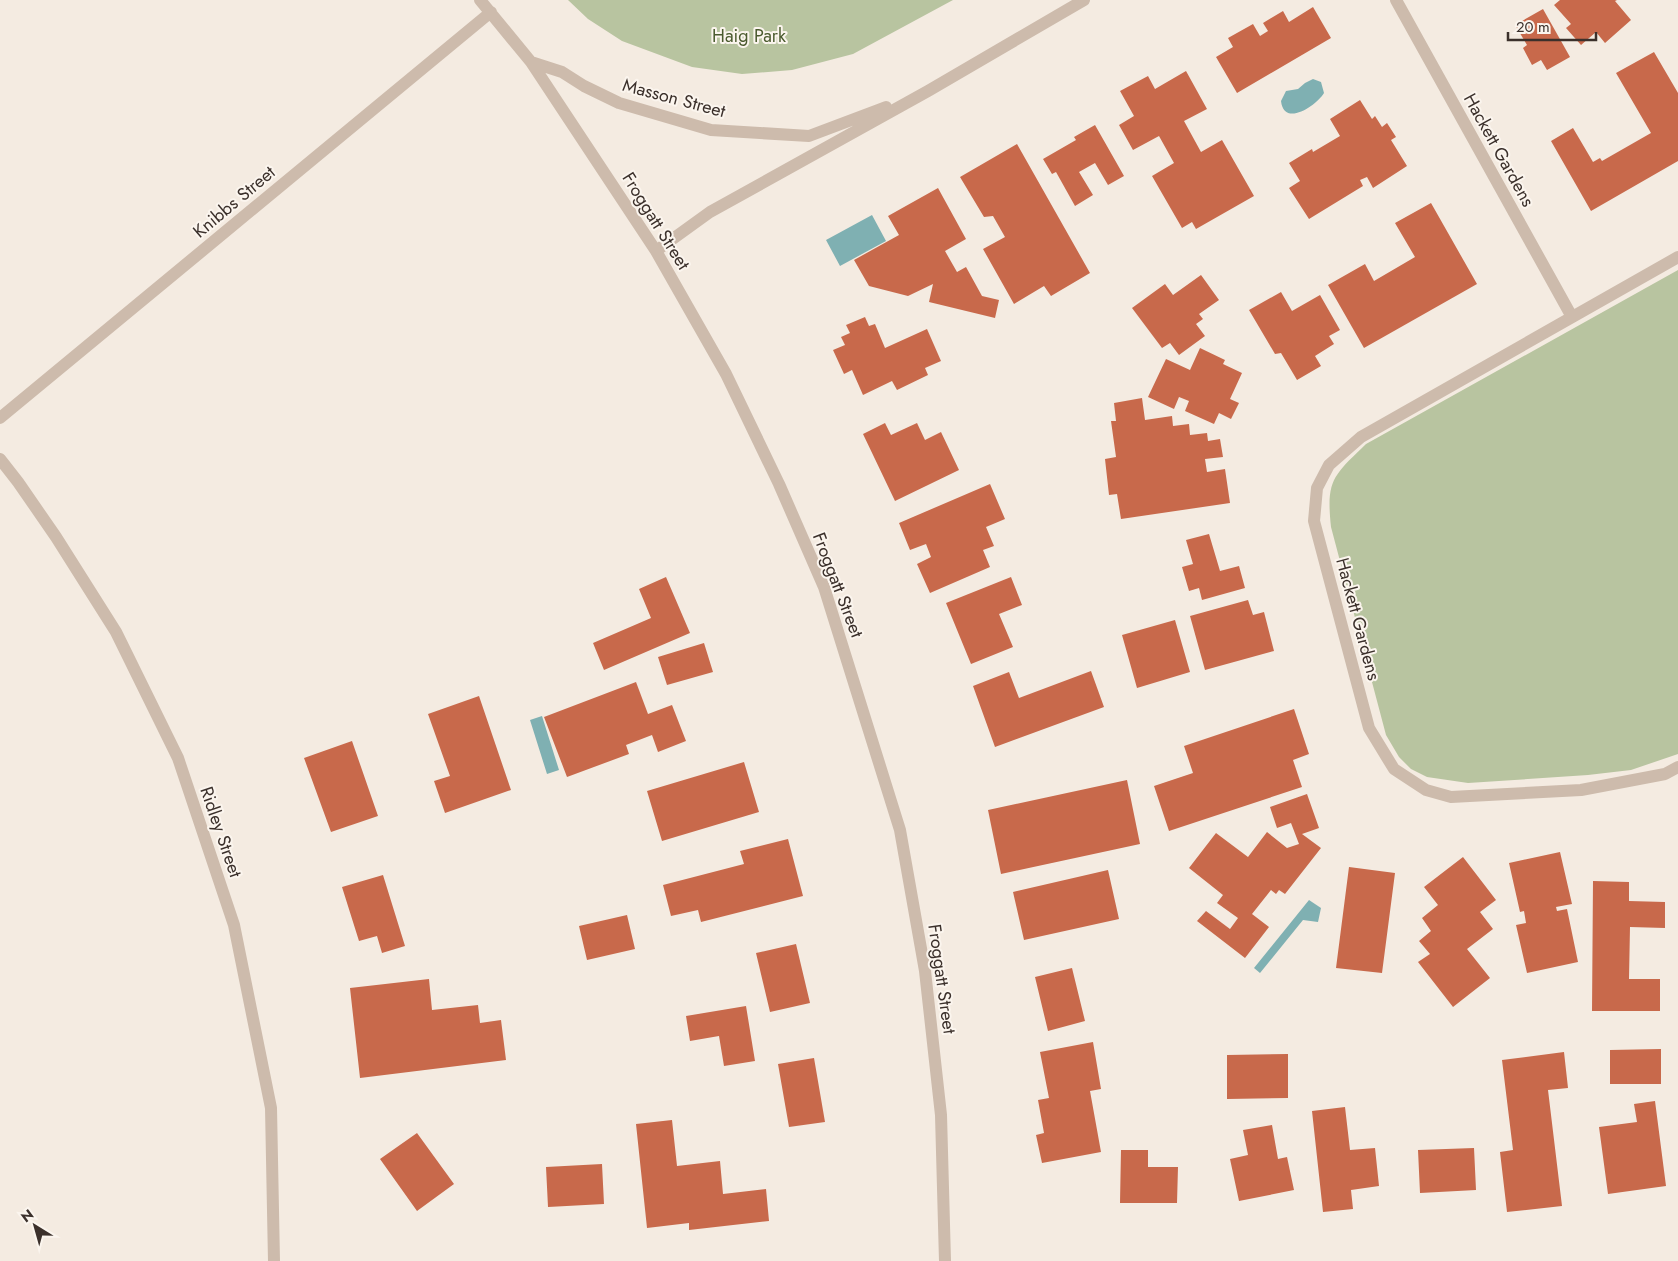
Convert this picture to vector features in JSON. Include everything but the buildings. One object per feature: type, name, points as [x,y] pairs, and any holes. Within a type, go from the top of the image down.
[{"type":"street","name":"Froggatt Street","points":[[480,0],[532,62],[656,251],[726,374],[779,484],[824,587],[900,830],[925,970],[941,1114],[945,1261]]},
{"type":"street","name":"Masson Street","points":[[656,251],[710,212],[928,91],[1084,0]]},
{"type":"street","name":"Hackett Gardens","points":[[1396,0],[1572,317]]},
{"type":"street","name":"Knibbs Street","points":[[0,418],[490,12]]},
{"type":"street","name":"Masson Street","points":[[532,62],[562,72],[584,86],[619,103],[711,130],[809,136],[928,91]]},
{"type":"street","name":"Hackett Gardens","points":[[1678,257],[1361,437],[1329,465],[1318,488],[1314,521],[1369,728],[1394,769],[1426,790],[1450,797],[1580,790],[1665,774],[1678,767]]},
{"type":"street","name":"Ridley Street","points":[[0,460],[18,482],[56,537],[116,632],[178,758],[234,924],[271,1108],[274,1261]]},
{"type":"green space","name":"Haig Park","points":[[568,0],[953,0],[853,54],[792,70],[742,74],[692,67],[622,41],[588,19]]},
{"type":"green space","points":[[1678,270],[1678,754],[1631,770],[1588,775],[1468,783],[1427,777],[1411,769],[1399,757],[1386,735],[1331,527],[1330,499],[1334,480],[1346,464],[1366,444]]},
{"type":"water","points":[[1313,79],[1321,82],[1324,93],[1315,103],[1301,112],[1288,113],[1283,109],[1281,101],[1286,91],[1298,89]]},
{"type":"water","points":[[872,215],[886,241],[840,266],[826,240]]},
{"type":"water","points":[[542,716],[559,770],[547,774],[530,720]]},
{"type":"water","points":[[1309,900],[1321,908],[1318,922],[1303,920],[1260,973],[1254,968]]}]
